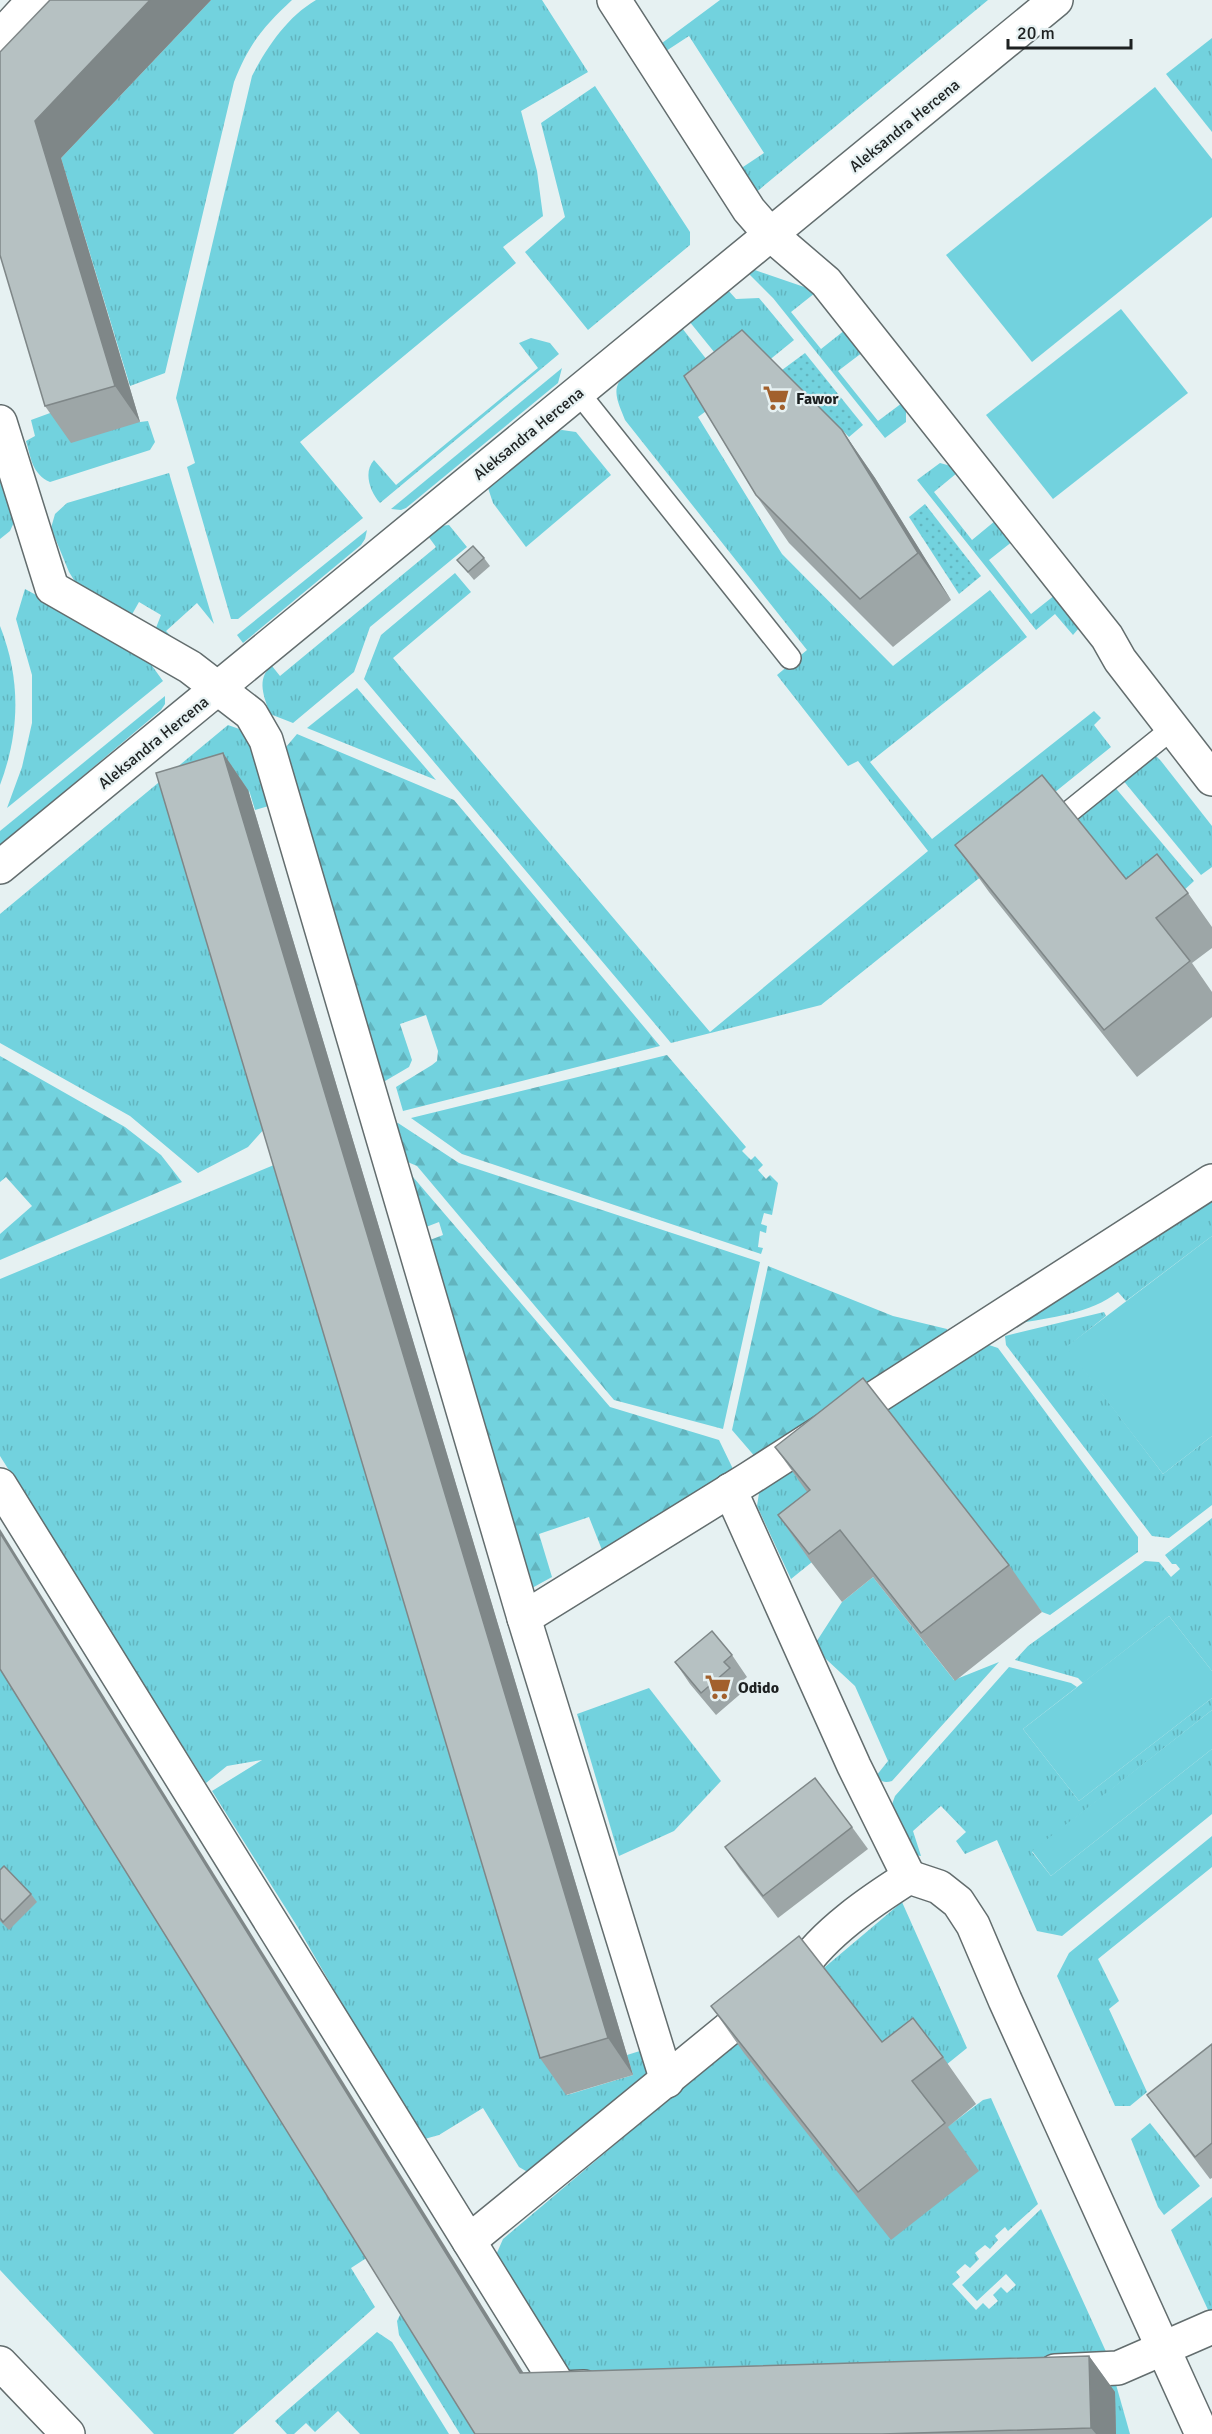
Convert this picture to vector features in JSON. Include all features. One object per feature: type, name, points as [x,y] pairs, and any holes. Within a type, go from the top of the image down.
[{"type":"street","points":[[0,37],[34,0]]},
{"type":"street","points":[[614,0],[749,210],[770,234],[826,282],[1107,637],[1120,660],[1212,779]]},
{"type":"street","name":"Aleksandra Hercena","points":[[0,867],[1056,0]]},
{"type":"street","points":[[0,422],[52,588],[190,667],[250,714],[266,740],[524,1618],[667,2081]]},
{"type":"street","points":[[524,1618],[730,1490],[1212,1181]]},
{"type":"street","points":[[0,1485],[560,2388],[610,2386]]},
{"type":"street","points":[[730,1490],[854,1766],[909,1877],[939,1887],[958,1902],[974,1925],[1005,2000],[1202,2434]]},
{"type":"street","points":[[469,2241],[799,1971],[811,1953],[876,1897],[909,1877]]},
{"type":"street","points":[[1023,2372],[1118,2368],[1212,2327]]},
{"type":"street","points":[[0,2363],[68,2434]]},
{"type":"lane","points":[[578,392],[790,658]]},
{"type":"lane","points":[[1031,842],[1173,728]]},
{"type":"green space","points":[[211,0],[292,0],[258,37],[245,57],[234,82],[165,373],[130,386],[61,158]]},
{"type":"green space","points":[[316,0],[542,0],[588,72],[521,111],[537,171],[543,216],[503,247],[516,263],[300,442],[363,518],[238,619],[231,619],[187,467],[195,463],[176,398],[252,76],[264,54],[287,24]]},
{"type":"green space","points":[[720,0],[988,0],[754,194],[737,171],[764,153],[689,36],[663,53],[658,46]]},
{"type":"green space","points":[[1212,38],[1212,132],[1166,74]]},
{"type":"green space","points":[[595,86],[690,232],[690,245],[588,330],[525,252],[565,217],[541,123]]},
{"type":"green space","points":[[1155,87],[1212,159],[1212,217],[1032,362],[946,255]]},
{"type":"green space","points":[[752,269],[813,290],[815,293],[791,312],[821,349],[845,330],[863,352],[838,371],[878,421],[902,403],[906,407],[906,422],[885,438],[773,298],[747,272]]},
{"type":"green space","points":[[727,289],[736,299],[759,298],[794,340],[740,384],[689,321]]},
{"type":"green space","points":[[1121,309],[1188,393],[1053,499],[986,415]]},
{"type":"green space","points":[[682,328],[732,392],[698,417],[782,554],[893,666],[990,590],[1027,637],[870,762],[932,839],[1094,711],[1101,718],[1094,725],[1111,747],[993,842],[1003,859],[821,1005],[671,1043],[364,679],[381,635],[455,573],[471,592],[393,658],[710,1032],[928,851],[858,761],[848,766],[777,675],[807,650],[625,420],[617,397],[618,384],[637,363]]},
{"type":"green space","points":[[531,338],[550,343],[559,354],[380,503],[373,493],[368,476],[374,460],[396,485],[538,368],[519,343]]},
{"type":"green space","points":[[805,353],[863,425],[849,437],[782,370]]},
{"type":"green space","points":[[562,368],[558,383],[406,508],[391,509]]},
{"type":"green space","points":[[61,409],[140,422],[148,421],[155,442],[150,450],[50,482],[39,475],[36,470],[26,441],[35,436],[31,420]]},
{"type":"green space","points":[[562,430],[576,432],[611,475],[526,547],[493,503],[488,488],[493,481],[553,432]]},
{"type":"green space","points":[[940,463],[951,466],[957,473],[934,492],[972,540],[995,521],[1013,541],[989,560],[1031,614],[1055,595],[1079,628],[1073,635],[1055,614],[1036,630],[917,480]]},
{"type":"green space","points":[[0,468],[15,520],[10,531],[0,539]]},
{"type":"green space","points":[[169,473],[214,624],[197,603],[166,631],[183,649],[154,633],[161,615],[139,602],[130,618],[79,588],[69,572],[51,528],[55,514],[67,503]]},
{"type":"green space","points":[[925,504],[981,576],[959,594],[909,517]]},
{"type":"green space","points":[[449,525],[467,547],[370,627],[354,672],[293,723],[270,714],[263,689],[264,676],[267,671],[272,666],[280,676],[436,547],[428,536],[440,526]]},
{"type":"green space","points":[[367,530],[361,545],[243,643],[237,635]]},
{"type":"green space","points":[[25,589],[142,652],[163,681],[7,808],[22,767],[32,723],[32,675],[16,619]]},
{"type":"green space","points":[[0,626],[12,666],[15,706],[11,745],[0,785]]},
{"type":"green space","points":[[357,688],[436,780],[307,728]]},
{"type":"green space","points":[[165,696],[165,704],[161,710],[0,846],[0,831]]},
{"type":"green space","points":[[228,725],[242,730],[252,747],[272,805],[255,810],[249,790],[274,1118],[248,1147],[198,1173],[130,1116],[0,1043],[0,914]]},
{"type":"green space","points":[[297,734],[454,800],[660,1046],[403,1111],[396,1087],[437,1061],[438,1051],[426,1015],[400,1024],[412,1060],[409,1067],[380,1084],[281,753]]},
{"type":"green space","points":[[1153,757],[1161,761],[1212,826],[1212,867],[1201,875],[1122,779]]},
{"type":"green space","points":[[1113,785],[1194,881],[1182,892],[1159,926],[1074,817]]},
{"type":"green space","points":[[667,1055],[746,1147],[742,1151],[751,1160],[755,1156],[763,1165],[758,1170],[766,1179],[770,1175],[778,1183],[772,1215],[764,1213],[761,1224],[767,1226],[766,1233],[760,1231],[758,1247],[763,1248],[761,1254],[462,1154],[411,1118]]},
{"type":"green space","points":[[0,1056],[125,1127],[161,1155],[182,1182],[0,1260],[0,1234],[32,1206],[6,1177],[0,1182]]},
{"type":"green space","points":[[398,1123],[459,1163],[760,1262],[723,1429],[614,1400],[417,1166],[403,1160],[392,1124]]},
{"type":"green space","points":[[286,1160],[567,2095],[633,2075],[627,2055],[643,2050],[652,2078],[538,2178],[519,2167],[483,2108],[439,2135],[421,2140],[297,1926],[212,1791],[262,1760],[227,1766],[206,1783],[0,1456],[0,1279]]},
{"type":"green space","points":[[407,1172],[610,1407],[719,1440],[733,1469],[604,1555],[589,1517],[539,1534],[552,1577],[532,1588],[477,1409],[480,1407],[430,1240],[443,1235],[439,1222],[426,1227],[416,1189],[412,1190]]},
{"type":"green space","points":[[1212,1193],[1212,1236],[1126,1301],[1118,1292],[1080,1311],[1010,1325]]},
{"type":"green space","points":[[1212,1236],[1212,1436],[1163,1474],[1066,1347]]},
{"type":"green space","points":[[768,1266],[893,1316],[947,1329],[947,1338],[757,1459],[732,1430]]},
{"type":"green space","points":[[1104,1312],[1106,1316],[1067,1347],[1163,1474],[1212,1436],[1212,1505],[1169,1538],[1152,1536],[1006,1345],[1005,1336]]},
{"type":"green space","points":[[980,1342],[998,1348],[1138,1537],[1138,1552],[1050,1615],[1042,1612],[896,1426],[843,1537],[791,1579],[757,1506],[759,1493],[783,1469]]},
{"type":"green space","points":[[1212,1518],[1212,1671],[1169,1616],[1083,1683],[1078,1678],[1015,1660],[1028,1646],[1145,1561],[1159,1562],[1171,1577],[1180,1569],[1176,1564],[1172,1564],[1165,1555]]},
{"type":"green space","points":[[873,1577],[954,1680],[999,1662],[892,1781],[887,1782],[881,1781],[876,1776],[888,1761],[855,1686],[813,1647],[842,1602]]},
{"type":"green space","points":[[1169,1616],[1212,1671],[1212,1698],[1079,1801],[1023,1729]]},
{"type":"green space","points":[[0,1665],[368,2257],[351,2268],[375,2307],[233,2434],[154,2434],[0,2270]]},
{"type":"green space","points":[[1009,1667],[1071,1683],[1077,1687],[1023,1729],[1079,1801],[1212,1698],[1212,1710],[1032,1852],[1051,1876],[1212,1749],[1212,1814],[1062,1936],[1037,1931],[997,1840],[965,1854],[956,1841],[966,1832],[941,1806],[913,1831],[921,1856],[915,1855],[891,1807],[895,1796]]},
{"type":"green space","points":[[649,1688],[721,1781],[674,1831],[619,1856],[577,1714]]},
{"type":"green space","points":[[1212,1710],[1212,1749],[1051,1876],[1032,1851]]},
{"type":"green space","points":[[1212,1836],[1212,1867],[1098,1959],[1119,2001],[1109,2009],[1147,2092],[1130,2106],[1115,2106],[1057,1976],[1069,1953]]},
{"type":"green space","points":[[902,1902],[967,2048],[946,2065],[946,2128],[983,2100],[991,2098],[1038,2204],[1008,2231],[1005,2227],[995,2236],[998,2240],[990,2249],[985,2245],[975,2253],[979,2259],[970,2268],[965,2264],[956,2272],[960,2277],[952,2284],[976,2310],[983,2303],[989,2309],[998,2301],[993,2295],[1001,2287],[1007,2293],[1016,2285],[1006,2274],[977,2301],[962,2285],[1041,2209],[1108,2356],[569,2372],[496,2255],[503,2239]]},
{"type":"green space","points":[[1150,2123],[1200,2186],[1164,2215],[1158,2207],[1131,2139]]},
{"type":"green space","points":[[1212,2197],[1212,2310],[1209,2312],[1171,2230]]},
{"type":"green space","points":[[402,2311],[478,2434],[460,2434],[399,2335],[397,2321]]},
{"type":"green space","points":[[377,2332],[392,2342],[449,2434],[360,2434],[338,2411],[315,2432],[306,2423],[294,2434],[287,2434],[275,2421]]},
{"type":"green space","points":[[1115,2381],[1130,2434],[1116,2434],[1086,2393]]},
{"type":"building","points":[[50,0],[150,0],[35,121],[115,386],[45,406],[0,255],[0,52]]},
{"type":"building","points":[[742,330],[842,430],[918,553],[860,599],[756,495],[684,376]]},
{"type":"building","points":[[473,546],[484,558],[468,572],[457,560]]},
{"type":"building","points":[[223,753],[608,2038],[540,2058],[156,773]]},
{"type":"building","points":[[1042,775],[1126,879],[1157,854],[1188,893],[1156,918],[1190,961],[1104,1030],[955,845]]},
{"type":"building","points":[[863,1378],[1009,1565],[921,1633],[840,1530],[809,1554],[778,1515],[810,1490],[775,1447]]},
{"type":"building","points":[[0,1533],[520,2373],[1089,2356],[1091,2428],[882,2434],[475,2434],[0,1669]]},
{"type":"building","points":[[712,1631],[732,1655],[724,1662],[730,1668],[701,1693],[675,1662]]},
{"type":"building","points":[[815,1778],[852,1827],[763,1896],[725,1847]]},
{"type":"building","points":[[4,1866],[31,1894],[3,1922],[0,1918],[0,1870]]},
{"type":"building","points":[[799,1936],[882,2042],[913,2018],[943,2057],[912,2081],[945,2123],[858,2192],[711,2006]]},
{"type":"building","points":[[1212,2044],[1212,2143],[1195,2157],[1147,2095]]},
{"type":"place","name":"Fawor","points":[[776,398]]},
{"type":"place","name":"Odido","points":[[718,1687]]}]
